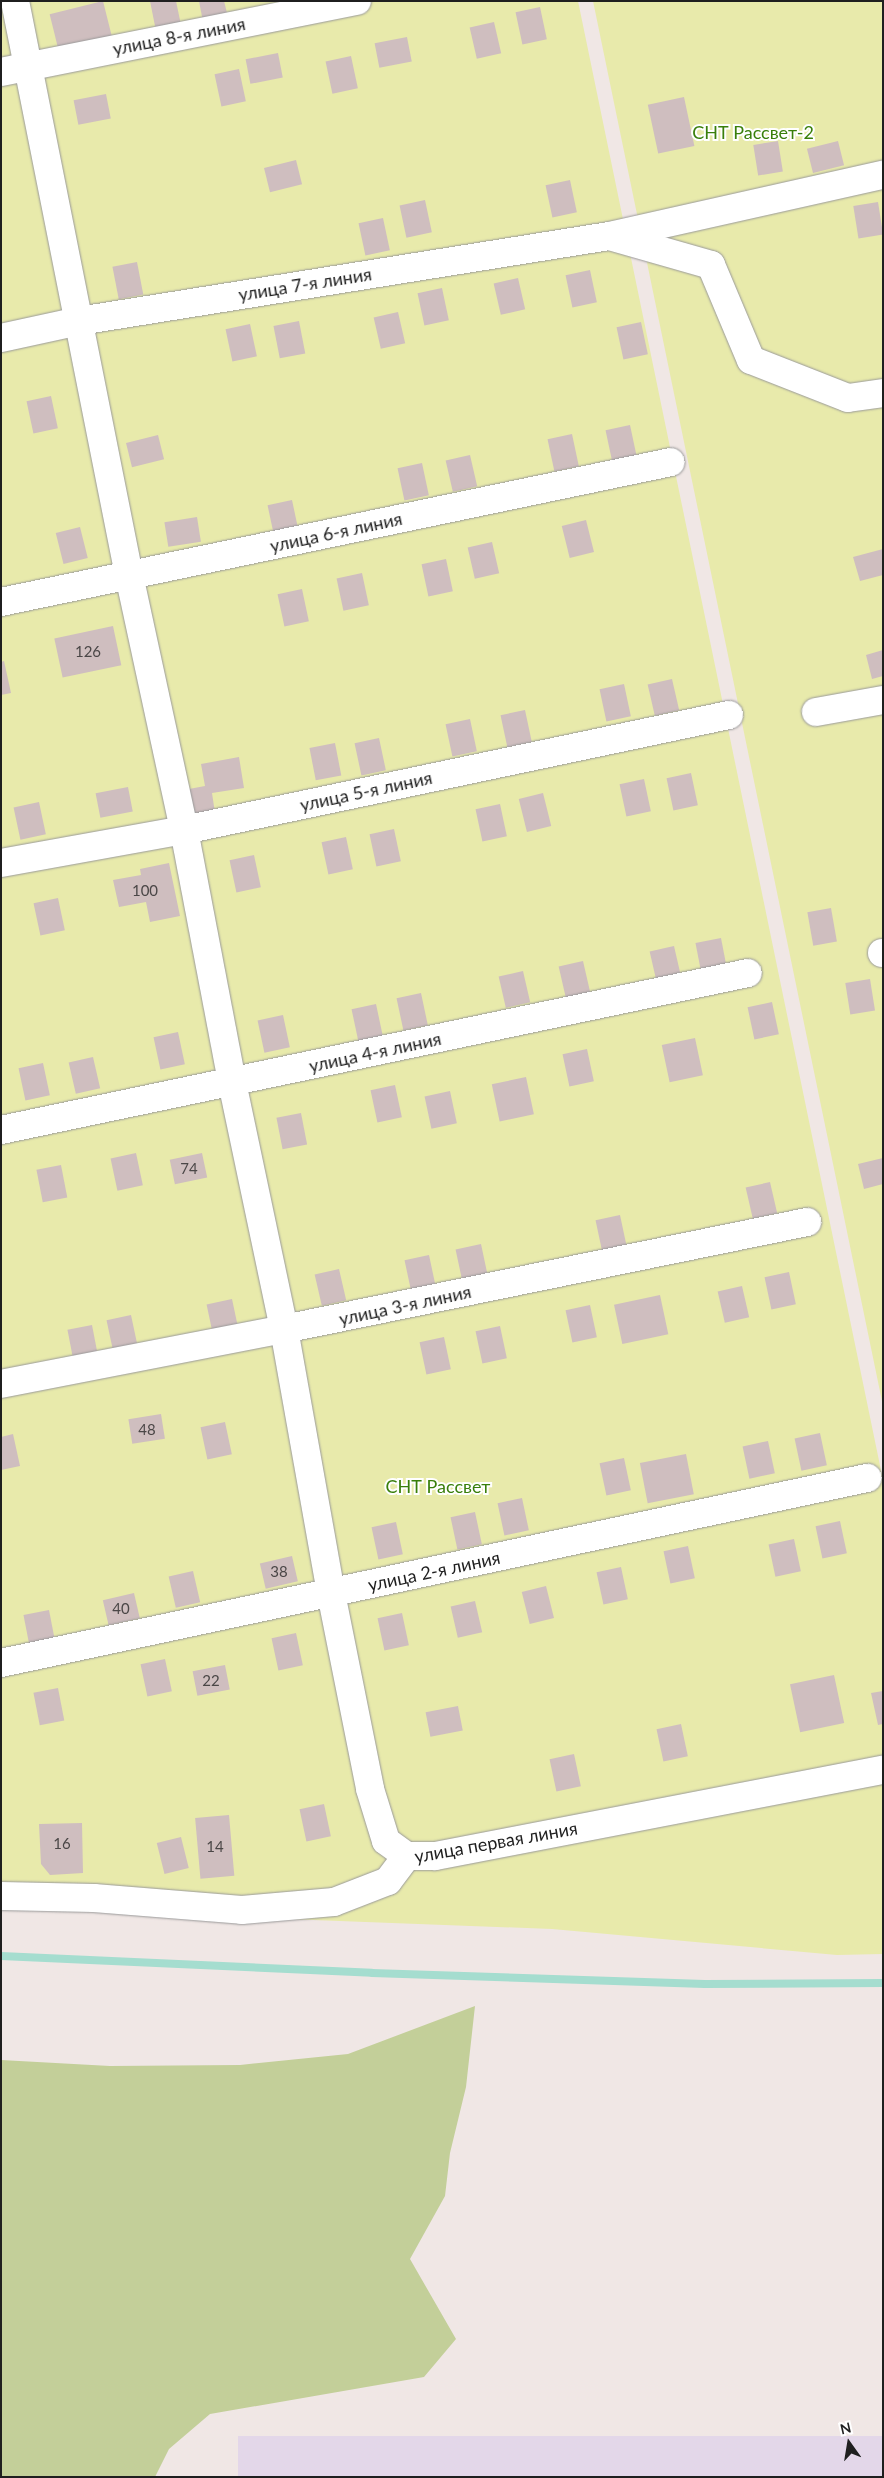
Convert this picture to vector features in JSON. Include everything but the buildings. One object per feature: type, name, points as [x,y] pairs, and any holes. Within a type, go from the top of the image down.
[{"type":"street","points":[[15,1],[129,575],[184,830],[232,1082],[284,1329],[331,1593],[373,1797],[386,1841],[407,1856]]},
{"type":"street","name":"улица 8-я линия","points":[[1,72],[357,1]]},
{"type":"street","name":"улица 7-я линия","points":[[1,338],[79,321],[609,236],[883,175]]},
{"type":"street","points":[[609,236],[711,265],[750,360],[848,398],[883,393]]},
{"type":"street","name":"улица 6-я линия","points":[[1,602],[671,462]]},
{"type":"street","points":[[816,712],[883,700]]},
{"type":"street","name":"улица 5-я линия","points":[[1,864],[184,830],[729,715]]},
{"type":"street","name":"улица 4-я линия","points":[[1,1130],[748,974]]},
{"type":"street","name":"улица 3-я линия","points":[[1,1384],[284,1329],[807,1222]]},
{"type":"street","name":"улица 2-я линия","points":[[1,1663],[867,1478]]},
{"type":"street","name":"улица первая линия","points":[[1,1896],[94,1898],[242,1910],[334,1902],[388,1881],[407,1856],[435,1856],[883,1770]]},
{"type":"shaded area","points":[[238,2436],[883,2436],[883,2477],[238,2477]]},
{"type":"green space","name":"СНТ Рассвет","points":[[1,1],[578,1],[883,1480],[883,1954],[837,1955],[552,1929],[1,1908]]},
{"type":"green space","name":"СНТ Рассвет-2","points":[[593,1],[883,1],[883,1406]]},
{"type":"green space","points":[[475,2006],[466,2087],[450,2153],[445,2196],[410,2259],[456,2339],[424,2377],[210,2414],[169,2449],[155,2477],[1,2477],[1,2060],[110,2066],[240,2065],[348,2054]]},
{"type":"waterway","points":[[1,1956],[372,1973],[705,1984],[883,1983]]}]
